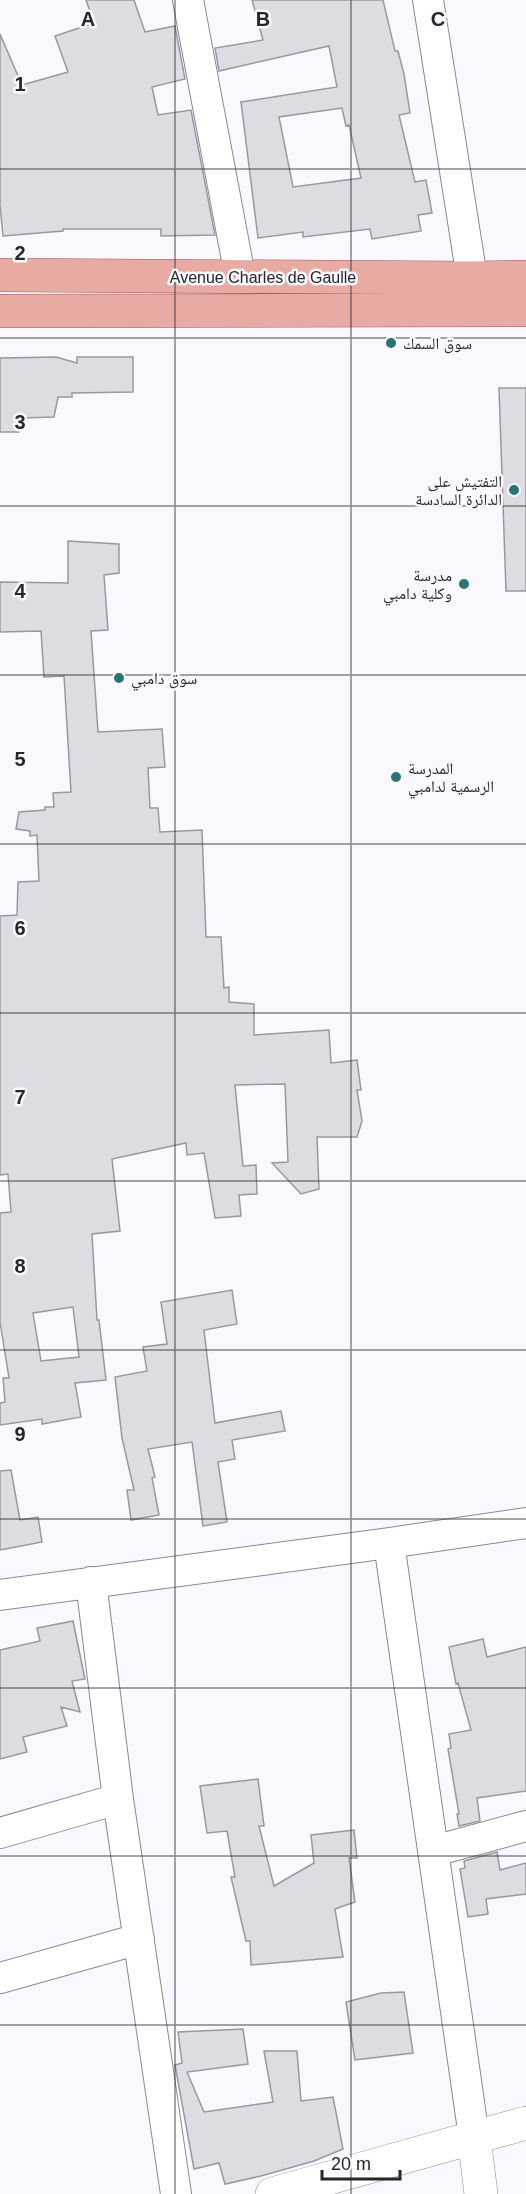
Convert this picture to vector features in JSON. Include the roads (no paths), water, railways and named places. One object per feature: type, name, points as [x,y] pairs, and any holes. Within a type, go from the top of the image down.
[{"type":"main road","name":"Avenue Charles de Gaulle","points":[[0,275],[526,277]]},
{"type":"main road","points":[[394,278],[396,311]]},
{"type":"main road","name":"Avenue Charles de Gaulle","points":[[0,311],[526,310]]},
{"type":"street","points":[[188,0],[240,276]]},
{"type":"street","points":[[428,0],[472,278]]},
{"type":"street","points":[[0,1595],[389,1543],[526,1522]]},
{"type":"street","points":[[389,1543],[481,2194]]},
{"type":"street","points":[[91,1582],[118,1799],[176,2194]]},
{"type":"street","points":[[0,1833],[118,1799]]},
{"type":"street","points":[[434,1851],[526,1826]]},
{"type":"street","points":[[0,1978],[139,1939]]},
{"type":"street","points":[[357,2194],[475,2149],[526,2123]]},
{"type":"street","points":[[272,2194],[475,2149],[526,2147]]},
{"type":"place","name":"سوق السمك","points":[[391,343]]},
{"type":"place","name":"التفتيش على الدائرة السادسة","points":[[514,490]]},
{"type":"place","name":"مدرسة وكلية دامبي","points":[[464,584]]},
{"type":"place","name":"سوق دامبي","points":[[119,678]]},
{"type":"place","name":"المدرسة الرسمية لدامبي","points":[[396,777]]}]
